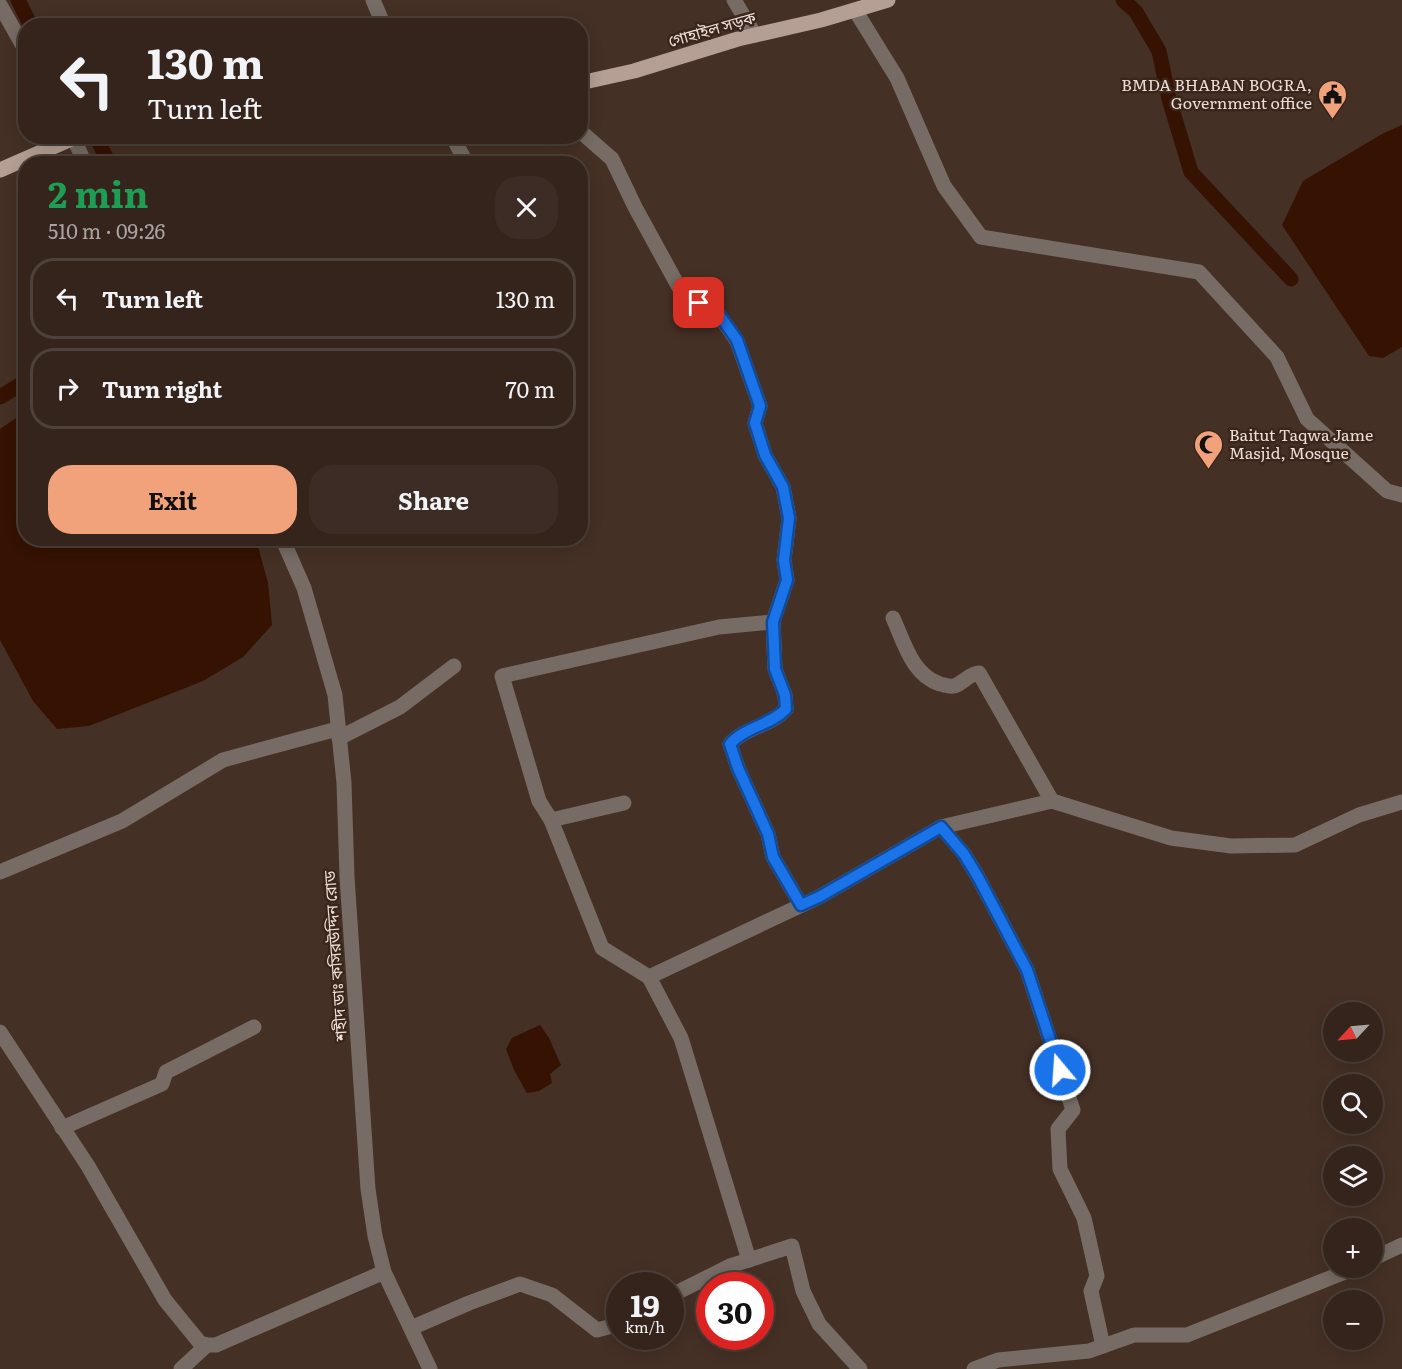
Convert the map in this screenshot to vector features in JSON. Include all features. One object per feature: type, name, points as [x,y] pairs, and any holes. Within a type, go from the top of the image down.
[{"type":"main road","name":"গোহাইল সড়ক","points":[[588,81],[634,71],[755,35],[888,0]]},
{"type":"main road","points":[[32,156],[59,144]]},
{"type":"main road","points":[[0,170],[18,162]]},
{"type":"street","points":[[373,0],[381,18]]},
{"type":"street","points":[[734,0],[755,35]]},
{"type":"street","points":[[0,5],[18,37]]},
{"type":"street","points":[[855,10],[897,78],[944,186],[981,237],[1199,272],[1277,357],[1307,419],[1387,491],[1402,495]]},
{"type":"street","points":[[588,138],[612,159],[635,207],[687,302],[711,303],[737,340],[760,406],[755,423],[765,455],[783,487],[789,518],[784,560],[787,580],[773,622],[775,669],[785,695],[786,709],[780,716],[738,735],[730,744],[738,768],[768,834],[773,857],[801,905]]},
{"type":"street","name":"শহীদ ডাঃ কসিরউদ্দিন রোড","points":[[286,546],[304,588],[335,694],[344,783],[347,878],[368,1189],[375,1236],[384,1272],[429,1369]]},
{"type":"street","points":[[893,618],[916,667],[930,681],[949,686],[957,685],[972,674],[979,673],[1052,801]]},
{"type":"street","points":[[749,1260],[681,1038],[649,977],[602,948],[551,820],[539,801],[502,676],[719,627],[773,622]]},
{"type":"street","points":[[0,872],[122,821],[224,759],[338,733],[400,707],[454,666]]},
{"type":"street","points":[[649,977],[819,897],[941,827],[1052,801],[1171,838],[1231,846],[1295,845],[1359,815],[1402,802]]},
{"type":"street","points":[[551,820],[624,803]]},
{"type":"street","points":[[941,827],[964,854],[978,877],[1027,970],[1073,1110],[1058,1129],[1060,1169],[1084,1218],[1097,1276],[1091,1291],[1103,1346]]},
{"type":"street","points":[[62,1128],[162,1084],[166,1072],[254,1027]]},
{"type":"street","points":[[0,1032],[88,1166],[165,1300],[200,1343],[216,1345],[384,1272]]},
{"type":"street","points":[[1383,1254],[1402,1245]]},
{"type":"street","points":[[684,1289],[730,1266],[792,1246],[803,1291],[819,1324],[860,1369]]},
{"type":"street","points":[[974,1369],[998,1360],[1089,1351],[1134,1335],[1187,1335],[1330,1278]]},
{"type":"street","points":[[411,1328],[520,1284],[552,1295],[597,1330],[606,1328]]},
{"type":"street","points":[[181,1369],[207,1345]]},
{"type":"shaded area","points":[[1402,125],[1402,347],[1383,358],[1369,356],[1282,225],[1303,181],[1382,134]]},
{"type":"shaded area","points":[[18,417],[18,546],[258,546],[268,583],[272,625],[243,657],[203,681],[89,726],[57,729],[33,701],[0,640],[0,429]]},
{"type":"shaded area","points":[[540,1025],[549,1038],[561,1065],[550,1074],[552,1083],[539,1091],[527,1093],[514,1070],[506,1049],[512,1038]]},
{"type":"waterway","points":[[18,0],[27,18]]},
{"type":"waterway","points":[[1123,0],[1136,12],[1159,51],[1169,99],[1191,172],[1291,279]]},
{"type":"waterway","points":[[100,144],[105,156]]},
{"type":"waterway","points":[[0,397],[18,386]]},
{"type":"place","name":"BMDA BHABAN BOGRA, Government office","points":[[1333,120]]},
{"type":"place","name":"Baitut Taqwa Jame Masjid, Mosque","points":[[1208,470]]},
{"type":"route","points":[[699,303],[711,303],[737,340],[760,406],[755,423],[765,455],[783,487],[789,518],[784,560],[787,580],[773,622],[775,669],[785,695],[786,709],[780,716],[738,735],[730,744],[738,768],[768,834],[773,857],[801,905],[941,827],[964,854],[978,877],[1027,970],[1060,1070]]}]
